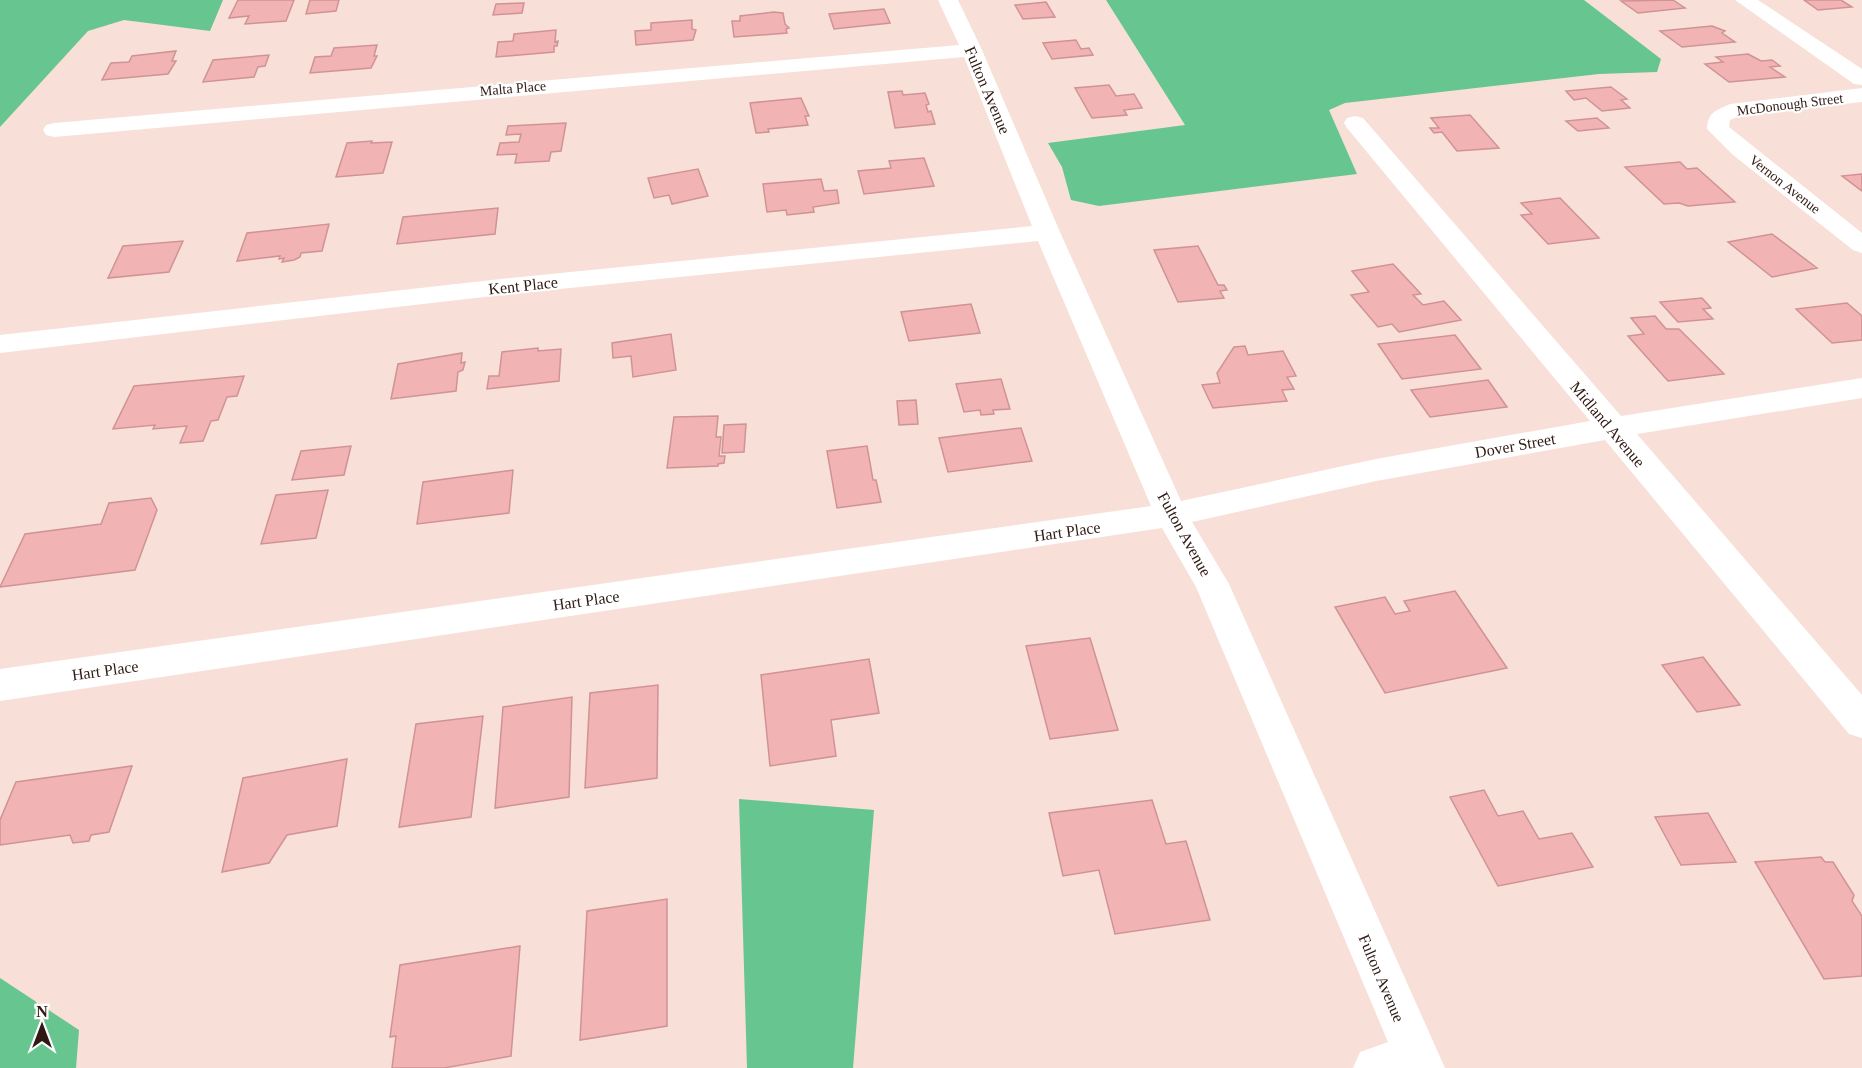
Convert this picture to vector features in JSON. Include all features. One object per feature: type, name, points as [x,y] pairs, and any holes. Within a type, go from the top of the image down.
[{"type":"street","name":"Fulton Avenue","points":[[948,0],[972,50],[1047,232],[1171,515],[1212,584],[1405,1065]]},
{"type":"street","points":[[1745,0],[1862,79]]},
{"type":"street","name":"Malta Place","points":[[54,129],[972,50]]},
{"type":"street","name":"McDonough Street","points":[[1719,117],[1738,108],[1862,96]]},
{"type":"street","name":"Vernon Avenue","points":[[1719,117],[1718,129],[1741,150],[1862,245]]},
{"type":"street","name":"Midland Avenue","points":[[1355,123],[1862,723]]},
{"type":"street","name":"Kent Place","points":[[0,344],[501,287],[1047,232]]},
{"type":"street","name":"Dover Street","points":[[1171,515],[1376,470],[1612,428],[1862,388]]},
{"type":"street","name":"Hart Place","points":[[0,685],[1171,515]]},
{"type":"green space","points":[[0,0],[223,0],[210,31],[124,20],[88,31],[0,127]]},
{"type":"green space","points":[[1106,0],[1584,0],[1661,59],[1657,72],[1599,74],[1345,103],[1329,110],[1357,174],[1099,206],[1071,200],[1062,167],[1048,143],[1185,125]]},
{"type":"green space","points":[[739,799],[874,810],[853,1068],[747,1068]]},
{"type":"green space","points":[[0,978],[79,1030],[76,1068],[0,1068]]},
{"type":"building","points":[[238,0],[294,0],[286,21],[245,24],[249,16],[229,18]]},
{"type":"building","points":[[310,0],[339,0],[336,11],[306,14]]},
{"type":"building","points":[[1673,0],[1685,8],[1638,13],[1621,1]]},
{"type":"building","points":[[1804,0],[1841,0],[1852,7],[1818,10]]},
{"type":"building","points":[[1046,2],[1055,17],[1023,19],[1015,5]]},
{"type":"building","points":[[524,3],[522,13],[493,15],[496,4]]},
{"type":"building","points":[[884,9],[890,23],[834,29],[829,14]]},
{"type":"building","points":[[783,13],[785,24],[789,28],[786,29],[787,33],[734,37],[732,21],[740,21],[740,16]]},
{"type":"building","points":[[692,20],[692,29],[696,30],[693,40],[636,45],[635,31],[651,30],[651,23]]},
{"type":"building","points":[[1712,26],[1725,31],[1722,33],[1735,42],[1682,47],[1660,31]]},
{"type":"building","points":[[556,30],[555,42],[558,41],[557,46],[554,46],[554,52],[496,57],[498,42],[513,41],[514,34]]},
{"type":"building","points":[[1076,40],[1081,49],[1089,48],[1093,55],[1052,59],[1043,43]]},
{"type":"building","points":[[377,45],[374,56],[377,56],[371,68],[310,73],[315,57],[331,56],[334,48]]},
{"type":"building","points":[[176,51],[172,61],[176,61],[168,74],[102,80],[111,63],[129,62],[132,56]]},
{"type":"building","points":[[1748,54],[1761,61],[1772,60],[1780,66],[1770,67],[1785,77],[1729,82],[1705,64],[1723,62],[1716,57]]},
{"type":"building","points":[[269,55],[265,66],[258,67],[254,77],[203,82],[213,60]]},
{"type":"building","points":[[1109,85],[1116,96],[1134,94],[1142,108],[1124,110],[1127,115],[1092,118],[1075,88]]},
{"type":"building","points":[[1611,87],[1627,99],[1621,100],[1630,108],[1602,111],[1586,98],[1574,100],[1566,91]]},
{"type":"building","points":[[902,91],[903,95],[925,93],[929,104],[926,105],[928,112],[931,111],[935,124],[895,128],[888,92]]},
{"type":"building","points":[[801,98],[809,116],[805,116],[808,125],[768,129],[769,132],[756,133],[750,103]]},
{"type":"building","points":[[1470,115],[1499,148],[1457,151],[1442,132],[1434,133],[1430,128],[1439,128],[1431,118]]},
{"type":"building","points":[[1597,118],[1609,128],[1578,131],[1566,121]]},
{"type":"building","points":[[566,123],[561,151],[551,152],[549,161],[515,163],[517,154],[497,155],[500,143],[519,142],[521,134],[506,135],[508,126]]},
{"type":"building","points":[[372,141],[371,143],[392,142],[383,173],[336,177],[347,143]]},
{"type":"building","points":[[924,158],[934,186],[864,194],[858,171],[891,168],[889,161]]},
{"type":"building","points":[[1680,162],[1687,169],[1697,168],[1735,202],[1688,206],[1679,203],[1664,204],[1625,167]]},
{"type":"building","points":[[698,169],[708,196],[672,204],[669,195],[654,198],[648,178]]},
{"type":"building","points":[[1862,174],[1862,191],[1842,176]]},
{"type":"building","points":[[821,179],[824,191],[837,190],[839,203],[813,207],[814,212],[787,215],[786,210],[767,212],[763,184]]},
{"type":"building","points":[[1560,198],[1599,238],[1548,244],[1521,215],[1532,214],[1521,203]]},
{"type":"building","points":[[498,208],[495,234],[397,244],[403,217]]},
{"type":"building","points":[[329,224],[322,251],[301,253],[300,257],[294,260],[282,262],[284,258],[279,259],[280,256],[237,261],[247,233]]},
{"type":"building","points":[[1772,234],[1817,268],[1772,277],[1728,242]]},
{"type":"building","points":[[183,241],[169,272],[108,278],[123,246]]},
{"type":"building","points":[[1198,246],[1218,285],[1224,285],[1227,290],[1220,291],[1224,298],[1178,302],[1154,250]]},
{"type":"building","points":[[1393,264],[1421,294],[1413,295],[1423,305],[1444,301],[1461,320],[1399,332],[1392,324],[1378,327],[1351,295],[1369,292],[1352,271]]},
{"type":"building","points":[[1702,298],[1711,308],[1703,309],[1713,319],[1678,322],[1660,302]]},
{"type":"building","points":[[1847,303],[1862,316],[1862,340],[1832,343],[1796,309]]},
{"type":"building","points":[[971,304],[980,333],[909,341],[901,312]]},
{"type":"building","points":[[1655,316],[1666,329],[1679,329],[1724,374],[1668,381],[1628,336],[1644,334],[1631,318]]},
{"type":"building","points":[[671,334],[676,370],[633,377],[631,356],[613,358],[612,343]]},
{"type":"building","points":[[1455,335],[1481,369],[1402,379],[1378,344]]},
{"type":"building","points":[[1245,346],[1248,355],[1283,351],[1296,376],[1287,377],[1294,389],[1282,390],[1287,401],[1213,408],[1202,385],[1220,383],[1217,373],[1234,347]]},
{"type":"building","points":[[538,348],[538,351],[561,349],[559,381],[487,389],[489,376],[499,376],[502,352]]},
{"type":"building","points":[[462,353],[461,363],[465,362],[463,370],[458,372],[456,391],[391,399],[398,364]]},
{"type":"building","points":[[244,376],[237,396],[227,397],[218,420],[211,421],[203,441],[180,443],[187,426],[153,429],[155,425],[113,429],[134,386]]},
{"type":"building","points":[[1001,379],[1010,409],[993,410],[994,414],[981,415],[980,410],[964,412],[956,384]]},
{"type":"building","points":[[1488,380],[1507,407],[1430,417],[1411,390]]},
{"type":"building","points":[[916,400],[918,424],[899,425],[897,401]]},
{"type":"building","points":[[718,416],[716,437],[721,437],[719,456],[725,456],[724,463],[718,466],[667,468],[674,417]]},
{"type":"building","points":[[746,424],[744,452],[722,453],[724,425]]},
{"type":"building","points":[[1021,428],[1032,461],[948,472],[939,438]]},
{"type":"building","points":[[351,446],[344,475],[292,480],[301,451]]},
{"type":"building","points":[[867,446],[873,480],[876,480],[881,502],[837,508],[827,451]]},
{"type":"building","points":[[513,470],[509,513],[417,524],[423,482]]},
{"type":"building","points":[[328,490],[316,538],[261,544],[276,495]]},
{"type":"building","points":[[151,498],[157,510],[135,570],[0,587],[25,534],[101,524],[109,503]]},
{"type":"building","points":[[1455,591],[1507,668],[1385,693],[1335,607],[1385,597],[1395,614],[1410,611],[1404,601]]},
{"type":"building","points":[[1090,638],[1118,730],[1050,739],[1026,646]]},
{"type":"building","points":[[1703,657],[1740,705],[1697,712],[1662,665]]},
{"type":"building","points":[[869,659],[879,713],[831,720],[836,756],[770,766],[761,675]]},
{"type":"building","points":[[658,685],[657,778],[585,788],[590,693]]},
{"type":"building","points":[[572,697],[569,797],[495,808],[503,707]]},
{"type":"building","points":[[483,716],[471,817],[399,827],[416,724]]},
{"type":"building","points":[[347,759],[337,826],[287,835],[269,863],[222,872],[243,778]]},
{"type":"building","points":[[132,766],[109,832],[91,835],[89,841],[73,843],[70,835],[0,845],[0,820],[16,782]]},
{"type":"building","points":[[1484,790],[1498,816],[1523,811],[1539,839],[1572,833],[1593,867],[1498,886],[1450,797]]},
{"type":"building","points":[[1152,800],[1166,844],[1186,841],[1210,920],[1115,934],[1099,870],[1063,876],[1049,813]]},
{"type":"building","points":[[1708,813],[1736,862],[1681,865],[1655,817]]},
{"type":"building","points":[[1821,857],[1825,862],[1833,862],[1854,895],[1852,901],[1862,916],[1862,976],[1824,979],[1755,862]]},
{"type":"building","points":[[667,899],[667,1026],[580,1040],[587,911]]},
{"type":"building","points":[[520,946],[511,1056],[444,1068],[392,1068],[396,1036],[390,1037],[400,965]]}]
